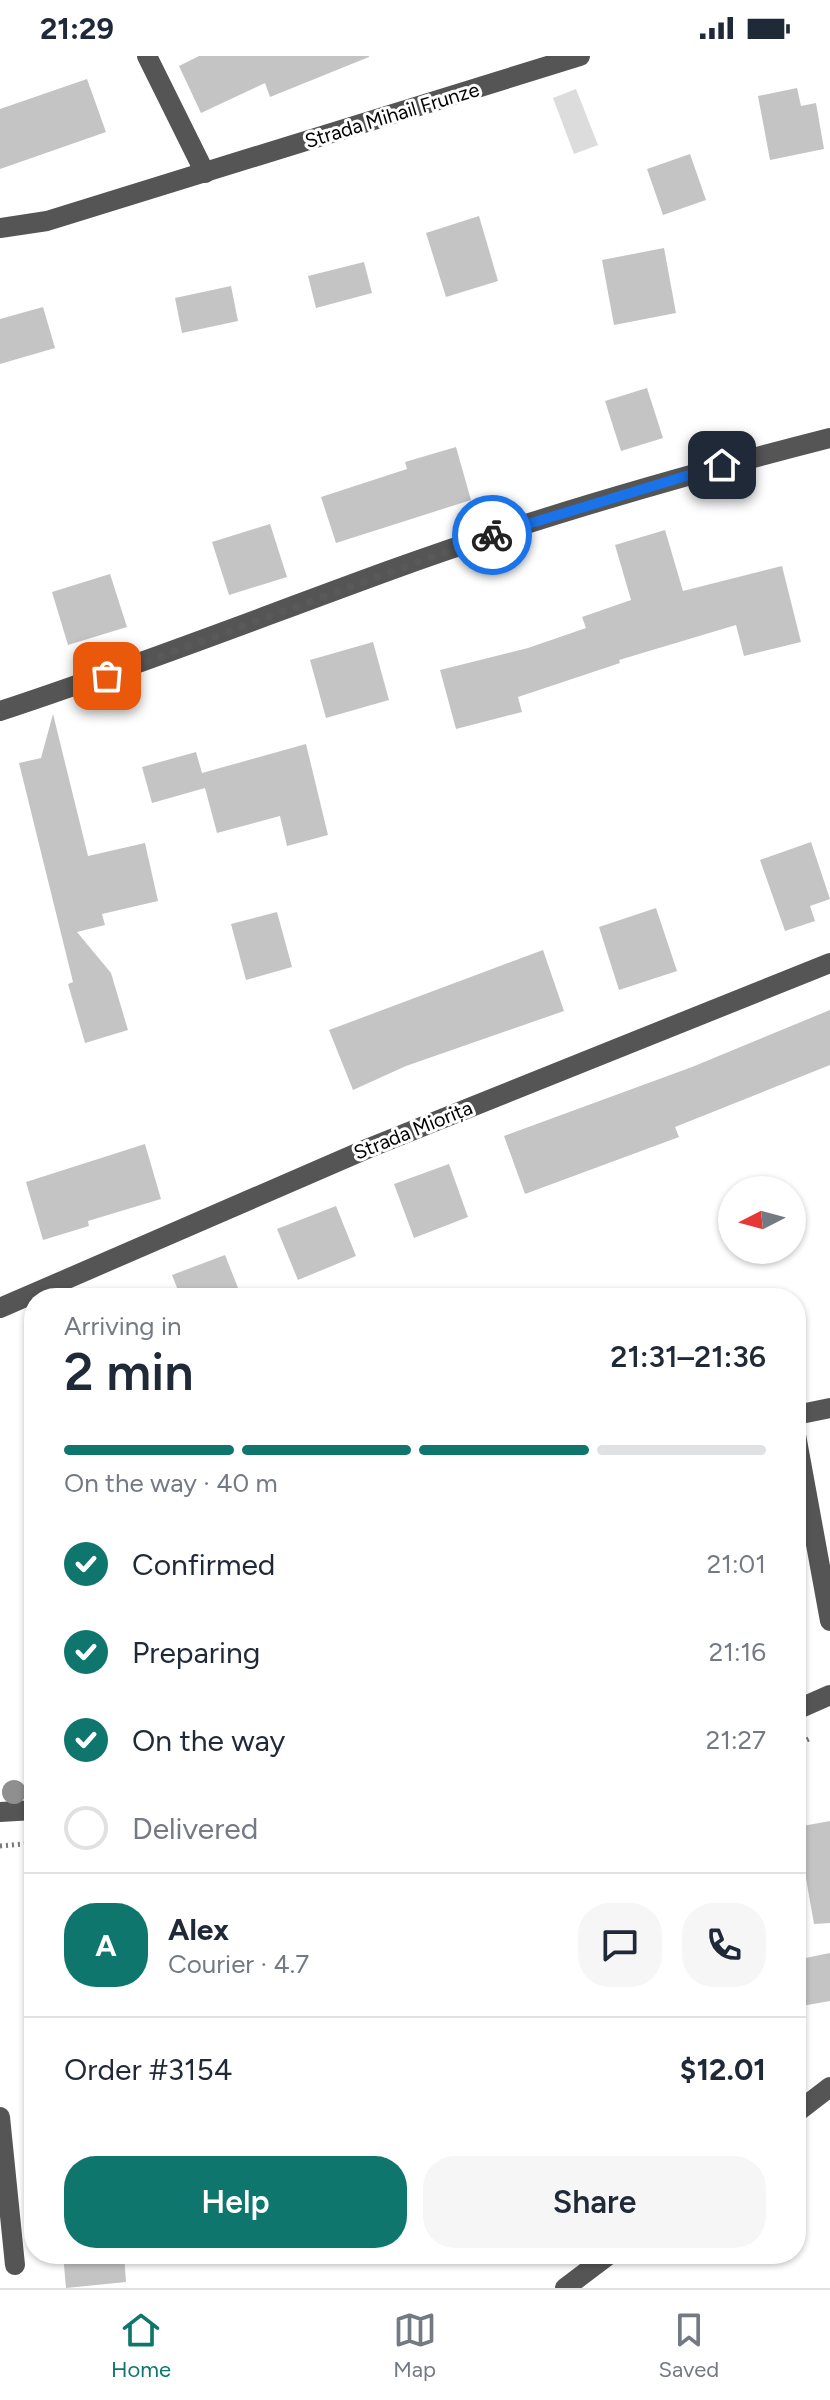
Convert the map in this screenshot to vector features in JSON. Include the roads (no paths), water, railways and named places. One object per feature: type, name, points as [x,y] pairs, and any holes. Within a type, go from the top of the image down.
[{"type":"street","points":[[147,56],[205,173]]},
{"type":"street","name":"Strada Mihail Frunze","points":[[0,228],[47,221],[580,56]]},
{"type":"street","points":[[0,711],[134,667],[390,570],[534,521],[695,472],[830,438]]},
{"type":"street","name":"Strada Miorița","points":[[46,1288],[369,1148],[830,963]]},
{"type":"street","name":"Strada Miorița","points":[[0,1308],[24,1298]]},
{"type":"street","points":[[806,1413],[830,1408]]},
{"type":"street","points":[[806,1490],[830,1621]]},
{"type":"street","points":[[806,1706],[830,1695]]},
{"type":"street","points":[[0,1812],[24,1811]]},
{"type":"street","points":[[806,2105],[830,2087]]},
{"type":"street","points":[[0,2117],[15,2265]]},
{"type":"street","points":[[565,2288],[597,2264]]}]
